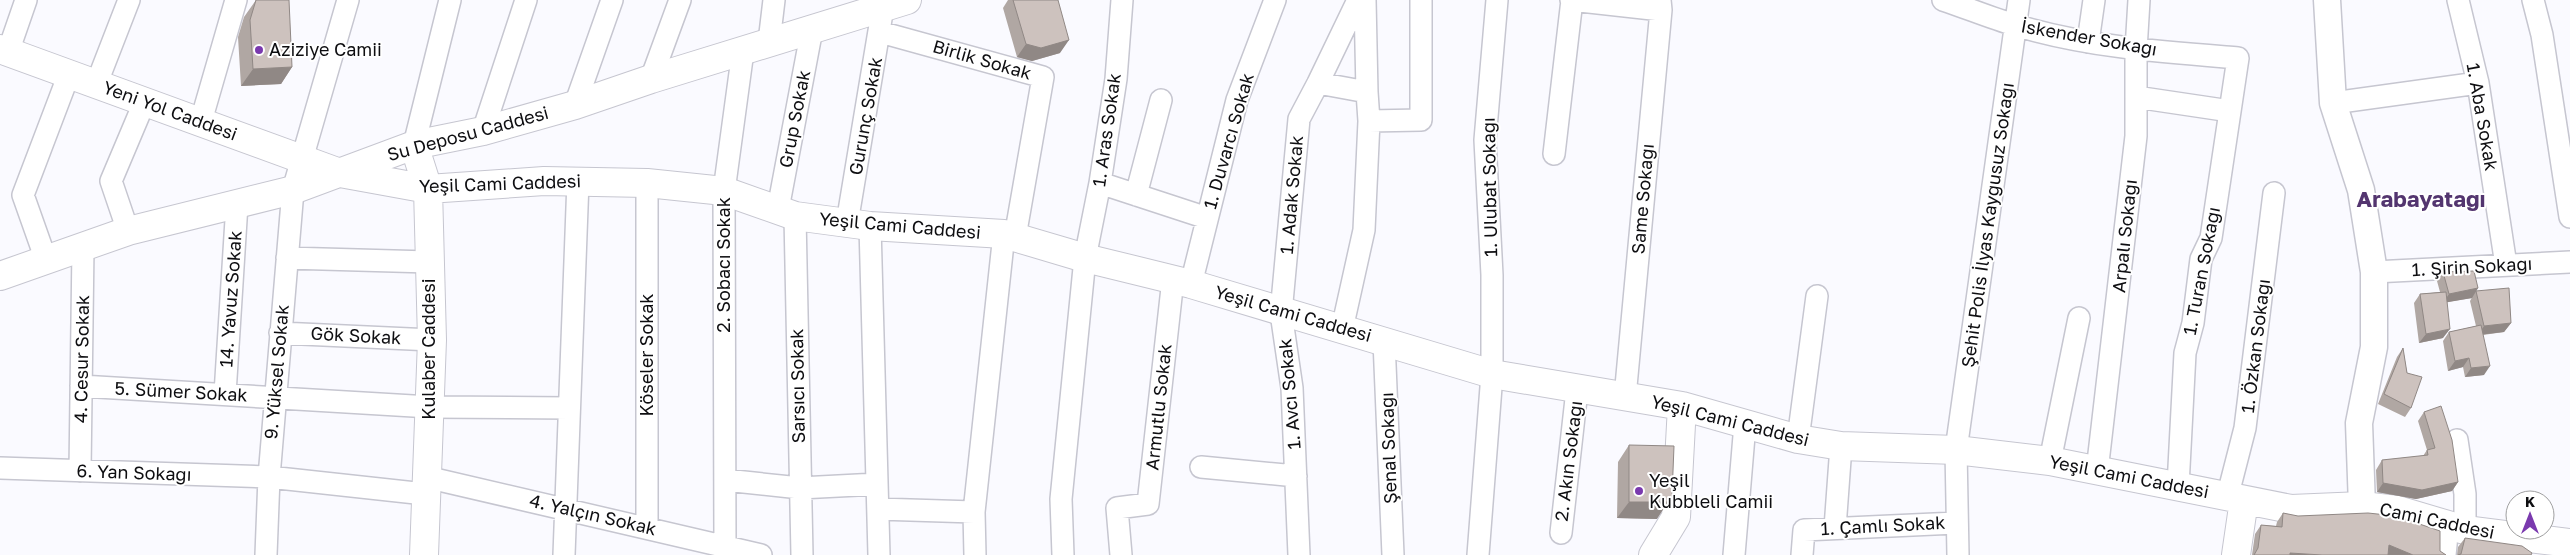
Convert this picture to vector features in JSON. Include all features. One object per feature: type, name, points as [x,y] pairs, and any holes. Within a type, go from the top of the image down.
[{"type":"main road","name":"Su Deposu Caddesi","points":[[0,276],[128,231],[293,190],[414,145],[482,131],[575,105],[651,79],[812,29],[848,10],[881,20],[908,0]]},
{"type":"main road","name":"Yeni Yol Caddesi","points":[[4,51],[340,173]]},
{"type":"main road","name":"Kulaber Caddesi","points":[[414,145],[428,189],[432,340],[425,485],[424,555]]},
{"type":"main road","name":"Yeşil Cami Caddesi","points":[[340,173],[428,189],[578,181],[648,183],[724,191],[786,212],[859,224],[1010,236],[1085,258],[1182,282],[1492,374],[1577,390],[1682,406],[1798,439],[1841,446],[1956,450],[2050,461],[2235,499]]},
{"type":"main road","points":[[1653,555],[1676,518],[1682,406]]},
{"type":"main road","name":"Cami Caddesi","points":[[2235,499],[2291,509],[2362,506],[2396,510],[2456,528],[2535,547],[2570,542]]},
{"type":"main road","points":[[2235,499],[2236,555]]},
{"type":"street","points":[[4,51],[26,0]]},
{"type":"street","points":[[96,85],[129,0]]},
{"type":"street","points":[[201,121],[236,0]]},
{"type":"street","name":"9. Yüksel Sokak","points":[[266,555],[269,477],[293,190],[348,0]]},
{"type":"street","points":[[414,145],[450,0]]},
{"type":"street","points":[[482,131],[526,0]]},
{"type":"street","points":[[575,105],[612,0]]},
{"type":"street","points":[[651,79],[680,0]]},
{"type":"street","points":[[770,42],[774,0]]},
{"type":"street","name":"1. Aras Sokak","points":[[1063,555],[1060,499],[1085,258],[1100,183],[1116,79],[1122,0]]},
{"type":"street","name":"1. Duvarcı Sokak","points":[[1182,282],[1207,218],[1237,100],[1275,0]]},
{"type":"street","name":"1. Adak Sokak","points":[[1281,312],[1299,119],[1358,0]]},
{"type":"street","points":[[1342,330],[1364,230],[1369,121],[1365,0]]},
{"type":"street","points":[[1369,121],[1422,120],[1420,0]]},
{"type":"street","name":"1. Ulubat Sokağı","points":[[1478,555],[1492,374],[1492,275],[1486,140],[1497,0]]},
{"type":"street","points":[[1554,154],[1572,0],[1661,5]]},
{"type":"street","name":"İskender Sokağı","points":[[1943,0],[2016,25],[2088,42],[2136,50],[2238,58]]},
{"type":"street","name":"Şehit Polis İlyas Kaygusuz Sokağı","points":[[1958,555],[1956,450],[2019,0]]},
{"type":"street","points":[[2088,42],[2094,0]]},
{"type":"street","name":"Arpalı Sokağı","points":[[2096,471],[2136,136],[2136,50],[2139,0]]},
{"type":"street","points":[[2327,0],[2333,103],[2361,190],[2374,272],[2374,347],[2359,423],[2362,506]]},
{"type":"street","name":"1. Aba Sokak","points":[[2458,0],[2478,83],[2506,266]]},
{"type":"street","points":[[2533,0],[2542,36],[2570,217]]},
{"type":"street","name":"Same Sokağı","points":[[1625,397],[1661,5]]},
{"type":"street","name":"Gurunç Sokak","points":[[879,555],[877,484],[859,224],[881,20]]},
{"type":"street","name":"Birlik Sokak","points":[[881,20],[1043,77],[1010,236]]},
{"type":"street","name":"Grup Sokak","points":[[786,212],[812,29]]},
{"type":"street","name":"2. Sobacı Sokak","points":[[725,546],[724,191],[742,51]]},
{"type":"street","name":"1. Turan Sokağı","points":[[2178,486],[2185,353],[2193,323],[2201,260],[2211,238],[2238,58]]},
{"type":"street","points":[[46,260],[23,195],[69,74]]},
{"type":"street","points":[[1318,83],[1367,92]]},
{"type":"street","points":[[2333,103],[2478,83]]},
{"type":"street","points":[[2136,97],[2230,110]]},
{"type":"street","points":[[1136,194],[1161,100]]},
{"type":"street","points":[[128,231],[111,180],[144,103]]},
{"type":"street","points":[[564,555],[578,181]]},
{"type":"street","name":"Köseler Sokak","points":[[647,528],[648,183]]},
{"type":"street","points":[[1100,183],[1207,218]]},
{"type":"street","name":"1. Özkan Sokağı","points":[[2235,499],[2274,193]]},
{"type":"street","name":"14. Yavuz Sokak","points":[[225,394],[237,204]]},
{"type":"street","name":"Sarsıcı Sokak","points":[[786,212],[802,555]]},
{"type":"street","points":[[976,555],[974,512],[1010,236]]},
{"type":"street","name":"4. Cesur Sokak","points":[[80,471],[83,247]]},
{"type":"street","points":[[287,258],[429,262]]},
{"type":"street","name":"1. Şirin Sokağı","points":[[2374,272],[2570,262]]},
{"type":"street","name":"Armutlu Sokak","points":[[1121,555],[1117,508],[1148,504],[1182,282]]},
{"type":"street","points":[[1798,439],[1817,296]]},
{"type":"street","name":"1. Avcı Sokak","points":[[1281,312],[1292,388],[1299,555]]},
{"type":"street","points":[[2050,461],[2078,318]]},
{"type":"street","name":"Gök Sokak","points":[[280,333],[432,340]]},
{"type":"street","name":"Şenal Sokağı","points":[[1384,341],[1393,555]]},
{"type":"street","name":"5. Sümer Sokak","points":[[81,386],[275,396],[430,407],[569,408]]},
{"type":"street","name":"2. Akın Sokağı","points":[[1561,533],[1577,390]]},
{"type":"street","points":[[1734,555],[1745,424]]},
{"type":"street","points":[[2445,555],[2456,528],[2465,494],[2457,440]]},
{"type":"street","points":[[1835,528],[1841,446]]},
{"type":"street","name":"1. Avcı Sokak","points":[[1201,467],[1296,476]]},
{"type":"street","name":"6. Yan Sokağı","points":[[0,468],[269,477]]},
{"type":"street","name":"4. Yalçın Sokak","points":[[269,477],[425,485],[567,508],[761,555]]},
{"type":"street","points":[[725,480],[800,488],[877,484]]},
{"type":"street","points":[[878,509],[974,512]]},
{"type":"street","name":"1. Çamlı Sokak","points":[[1802,555],[1804,530],[1956,523]]},
{"type":"building","points":[[256,0],[289,0],[292,67],[253,69],[250,20]]},
{"type":"building","points":[[1013,0],[1058,0],[1069,40],[1041,48],[1026,44]]},
{"type":"building","points":[[2474,271],[2478,288],[2449,294],[2443,272]]},
{"type":"building","points":[[2509,288],[2511,323],[2484,326],[2476,291]]},
{"type":"building","points":[[2446,292],[2450,329],[2426,334],[2420,294]]},
{"type":"building","points":[[2481,325],[2490,366],[2471,368],[2469,358],[2455,361],[2449,332]]},
{"type":"building","points":[[2403,348],[2407,373],[2422,377],[2411,408],[2384,394]]},
{"type":"building","points":[[2441,406],[2452,440],[2458,482],[2422,490],[2383,483],[2382,460],[2428,455],[2427,450],[2435,448],[2424,412]]},
{"type":"building","points":[[1629,445],[1674,446],[1672,496],[1668,502],[1629,502]]},
{"type":"building","points":[[2283,513],[2298,516],[2368,513],[2396,516],[2440,531],[2440,551],[2446,555],[2413,555],[2389,545],[2388,555],[2290,553],[2290,555],[2254,555],[2258,548],[2261,525],[2282,527]]},
{"type":"building","points":[[2465,538],[2522,546],[2532,553],[2531,555],[2458,555],[2461,554]]},
{"type":"place","name":"Aziziye Camii","points":[[259,50]]},
{"type":"place","name":"Yeşil Kubbleli Camii","points":[[1639,491]]},
{"type":"district","name":"Arabayatağı","points":[[2421,199]]}]
